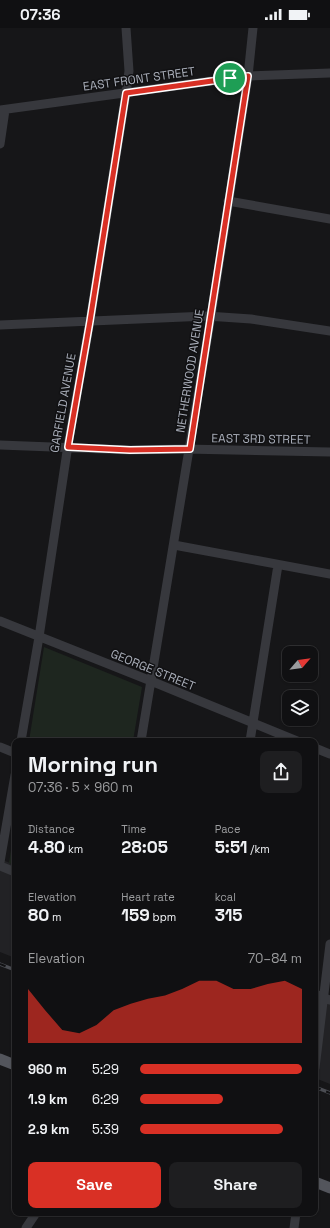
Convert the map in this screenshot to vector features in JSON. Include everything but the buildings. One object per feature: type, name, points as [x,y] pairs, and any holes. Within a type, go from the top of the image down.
[{"type":"main road","points":[[0,1059],[12,1064]]},
{"type":"main road","points":[[318,1183],[330,1188]]},
{"type":"street","name":"GARFIELD AVENUE","points":[[22,738],[126,93],[129,71],[126,28]]},
{"type":"street","name":"NETHERWOOD AVENUE","points":[[142,738],[212,316],[228,201],[248,76],[253,28]]},
{"type":"street","name":"EAST FRONT STREET","points":[[3,110],[248,76],[330,73]]},
{"type":"street","points":[[0,144],[3,110]]},
{"type":"street","points":[[228,201],[330,219]]},
{"type":"street","points":[[0,325],[212,316],[251,319],[330,331]]},
{"type":"street","name":"EAST 3RD STREET","points":[[0,445],[130,450],[190,449],[330,452]]},
{"type":"street","points":[[174,545],[330,574]]},
{"type":"street","points":[[250,738],[278,565]]},
{"type":"street","name":"GEORGE STREET","points":[[0,621],[290,738]]},
{"type":"street","points":[[0,747],[12,752]]},
{"type":"street","points":[[318,749],[330,754]]},
{"type":"street","points":[[0,862],[12,793]]},
{"type":"street","points":[[0,866],[12,871]]},
{"type":"street","points":[[318,1041],[330,944]]},
{"type":"street","points":[[26,1228],[34,1216]]},
{"type":"street","points":[[294,1228],[296,1216]]},
{"type":"shaded area","points":[[44,647],[142,687],[134,738],[29,738]]},
{"type":"shaded area","points":[[12,844],[12,864],[9,863]]},
{"type":"shaded area","points":[[0,859],[12,864],[12,957],[0,952]]},
{"type":"shaded area","points":[[318,992],[330,998],[330,1084],[318,1079]]},
{"type":"railway","points":[[0,964],[12,969]]},
{"type":"railway","points":[[318,1088],[330,1093]]},
{"type":"route","points":[[248,76],[228,201],[212,316],[190,449],[130,450],[68,447],[90,321],[126,93],[230,78],[248,76]]}]
